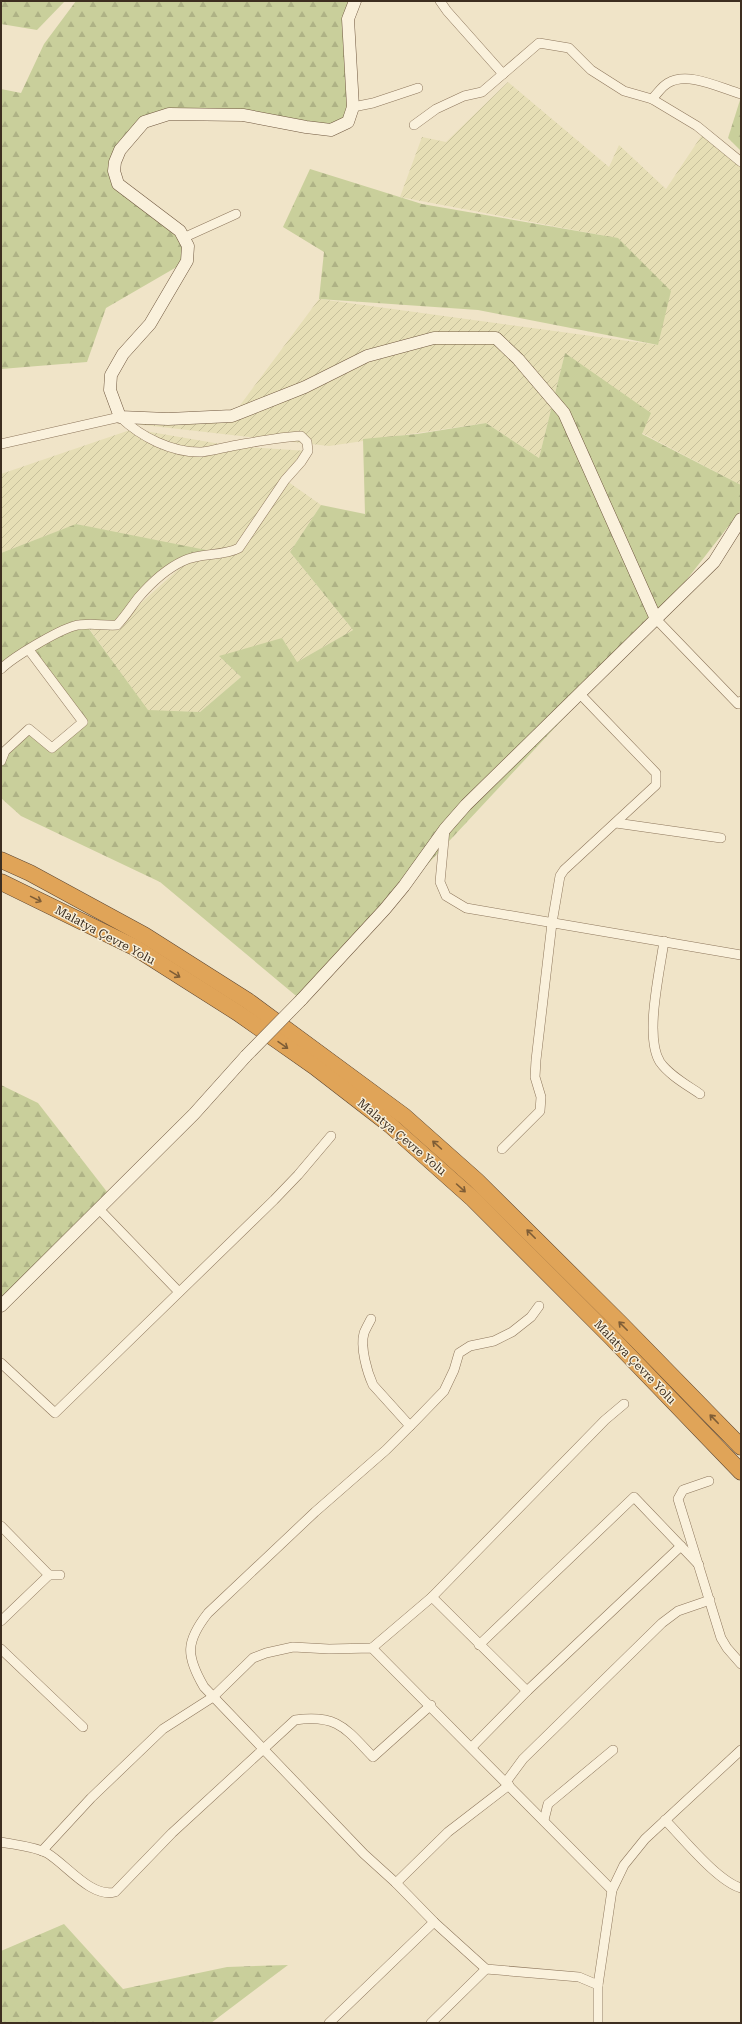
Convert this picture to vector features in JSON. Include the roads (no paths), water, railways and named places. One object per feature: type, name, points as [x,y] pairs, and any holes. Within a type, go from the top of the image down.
[{"type":"highway","name":"Malatya Çevre Yolu","points":[[1,860],[30,873],[144,935],[248,1001],[404,1116],[481,1185],[621,1324],[741,1447]]},
{"type":"highway","name":"Malatya Çevre Yolu","points":[[1,882],[134,947],[238,1013],[315,1067],[390,1125],[484,1210],[611,1337],[741,1472]]},
{"type":"street","points":[[1,669],[51,636],[74,626],[86,624],[117,625],[138,598],[166,572],[183,561],[200,555],[232,552],[239,548],[285,480],[301,462],[308,451],[307,442],[301,436],[283,437],[202,452],[179,449],[150,439],[132,429],[120,417],[110,390],[111,376],[123,354],[150,324],[187,261],[188,246],[180,231],[118,184],[114,171],[115,162],[120,150],[144,122],[169,114],[243,115],[306,127],[331,130],[348,122],[353,107],[348,18],[355,1]]},
{"type":"street","points":[[440,1],[446,11],[503,74]]},
{"type":"street","points":[[414,125],[436,109],[464,96],[482,92],[539,43],[553,44],[569,48],[591,70],[624,91],[652,99],[697,126],[741,162]]},
{"type":"street","points":[[652,99],[666,83],[677,79],[691,79],[741,94]]},
{"type":"street","points":[[353,107],[373,103],[418,88]]},
{"type":"street","points":[[183,238],[236,214]]},
{"type":"street","points":[[1,444],[120,417],[168,419],[232,416],[305,387],[367,356],[434,338],[496,338],[518,359],[564,413],[656,619],[738,704],[741,701]]},
{"type":"street","points":[[1,1306],[194,1114],[246,1056],[301,1000],[385,909],[404,886],[445,829],[466,805],[714,562],[741,519]]},
{"type":"street","points":[[1,761],[5,751],[29,728],[52,748],[82,722],[29,650]]},
{"type":"street","points":[[502,1149],[540,1111],[540,1097],[535,1077],[536,1060],[552,923],[560,876],[564,870],[656,785],[656,773],[580,694]]},
{"type":"street","points":[[616,823],[721,838]]},
{"type":"street","points":[[445,829],[440,882],[446,896],[466,908],[741,955]]},
{"type":"street","points":[[664,941],[653,1029],[653,1045],[660,1062],[684,1084],[700,1094]]},
{"type":"street","points":[[1,1363],[55,1413],[274,1200],[298,1175],[331,1136]]},
{"type":"street","points":[[99,1209],[179,1292]]},
{"type":"street","points":[[539,1306],[531,1317],[512,1332],[494,1341],[470,1346],[459,1353],[454,1370],[444,1391],[386,1450],[315,1512],[208,1613],[197,1627],[190,1643],[190,1654],[194,1670],[204,1687],[213,1697],[364,1854],[396,1883],[434,1922],[486,1969],[579,1977],[598,1985]]},
{"type":"street","points":[[371,1319],[364,1334],[364,1347],[370,1379],[373,1385],[410,1426]]},
{"type":"street","points":[[42,1851],[91,1798],[163,1729],[213,1697],[244,1665],[253,1658],[266,1652],[293,1647],[330,1649],[372,1648],[432,1597],[604,1420],[624,1404]]},
{"type":"street","points":[[709,1481],[684,1490],[678,1499],[721,1638],[727,1648],[741,1664]]},
{"type":"street","points":[[479,1645],[634,1497],[699,1565]]},
{"type":"street","points":[[1,1526],[49,1575]]},
{"type":"street","points":[[472,1747],[527,1691],[681,1546]]},
{"type":"street","points":[[1,1621],[49,1575],[60,1575]]},
{"type":"street","points":[[432,1597],[527,1691]]},
{"type":"street","points":[[396,1883],[448,1832],[508,1784],[523,1759],[662,1623],[678,1611],[710,1600]]},
{"type":"street","points":[[372,1648],[431,1705],[612,1890]]},
{"type":"street","points":[[1,1649],[83,1727]]},
{"type":"street","points":[[1,1842],[42,1851],[90,1886],[108,1893],[115,1892],[172,1833],[295,1720],[329,1720],[344,1727],[373,1757],[431,1705]]},
{"type":"street","points":[[544,1820],[548,1804],[613,1750]]},
{"type":"street","points":[[598,2023],[598,1985],[612,1890],[619,1874],[632,1854],[665,1820],[741,1750]]},
{"type":"street","points":[[665,1820],[714,1870],[727,1881],[741,1888]]},
{"type":"street","points":[[329,2023],[434,1922]]},
{"type":"street","points":[[431,2023],[486,1969]]}]
